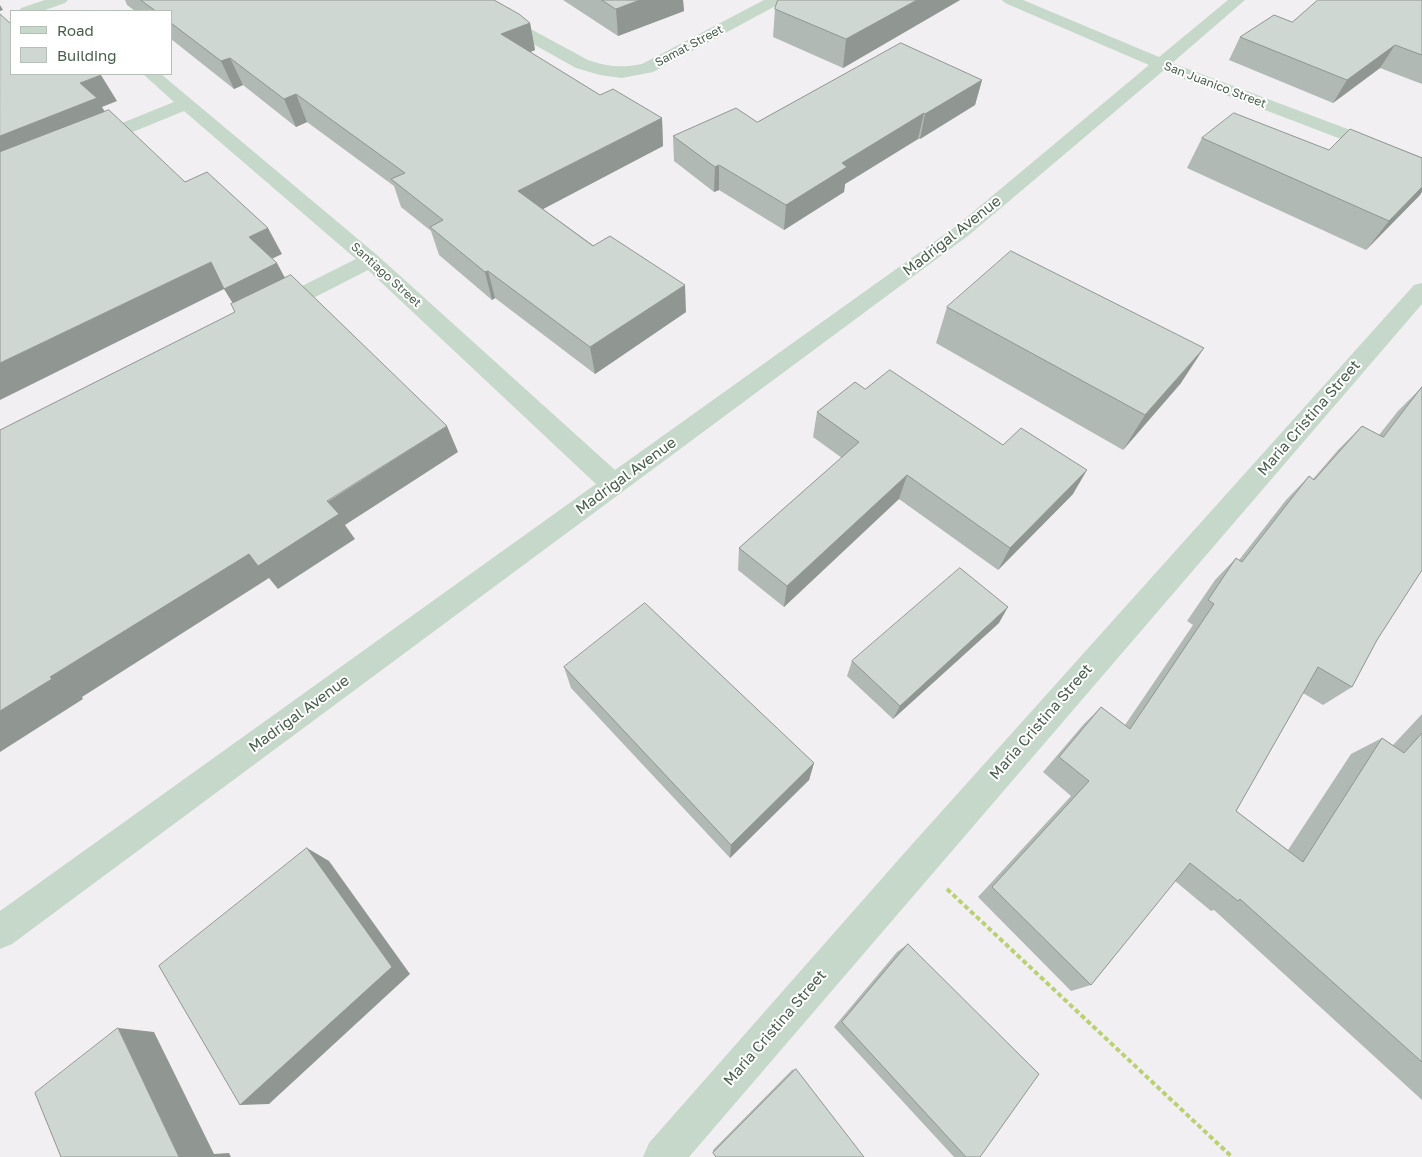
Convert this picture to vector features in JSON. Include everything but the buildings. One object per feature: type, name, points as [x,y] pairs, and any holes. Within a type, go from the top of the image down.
[{"type":"street","name":"Samat Street","points":[[465,0],[582,64],[600,70],[622,72],[647,68],[776,0]]},
{"type":"street","name":"San Juanico Street","points":[[1010,0],[1160,64],[1422,164]]},
{"type":"street","name":"Madrigal Avenue","points":[[0,932],[962,231],[1237,0]]},
{"type":"street","points":[[31,10],[67,2]]},
{"type":"street","name":"Santiago Street","points":[[152,75],[370,260],[614,485]]},
{"type":"street","points":[[74,149],[185,104]]},
{"type":"street","points":[[256,318],[370,260]]},
{"type":"street","name":"Maria Cristina Street","points":[[663,1157],[918,862],[1422,290]]},
{"type":"path","points":[[918,862],[1232,1157]]}]
